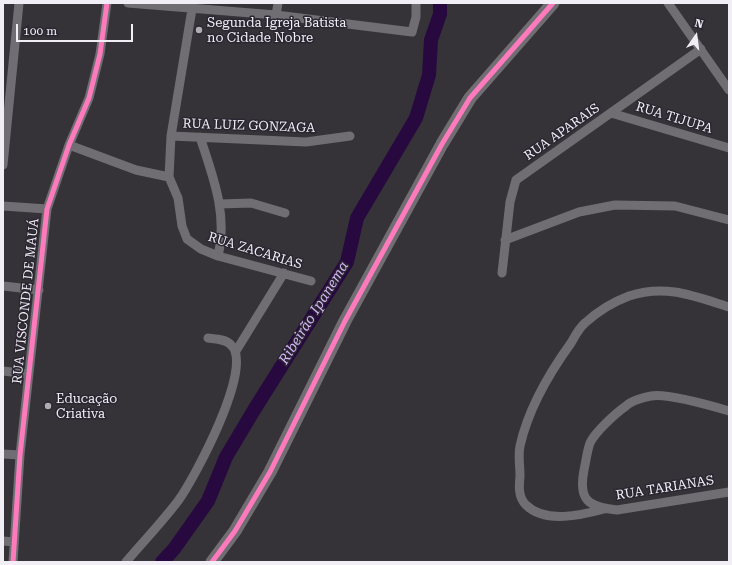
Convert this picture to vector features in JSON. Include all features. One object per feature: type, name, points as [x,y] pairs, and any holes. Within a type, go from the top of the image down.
[{"type":"main road","points":[[212,562],[235,531],[270,472],[345,321],[442,144],[470,98],[553,3]]},
{"type":"street","points":[[3,165],[19,3]]},
{"type":"street","name":"RUA VISCONDE DE MAUÁ","points":[[13,562],[20,455],[47,209],[70,144],[89,98],[100,54],[106,3]]},
{"type":"street","points":[[128,3],[192,6],[412,32],[416,17],[416,3]]},
{"type":"street","points":[[276,15],[278,3]]},
{"type":"street","points":[[668,3],[729,90]]},
{"type":"street","points":[[70,144],[136,170],[169,177],[171,136],[192,6]]},
{"type":"street","name":"RUA APARAIS","points":[[502,273],[510,202],[516,180],[700,50]]},
{"type":"street","name":"RUA TIJUPA","points":[[611,113],[729,148]]},
{"type":"street","name":"RUA LUIZ GONZAGA","points":[[171,136],[306,142],[350,136]]},
{"type":"street","points":[[200,138],[217,188],[220,204],[221,242],[218,256]]},
{"type":"street","name":"RUA ZACARIAS","points":[[169,177],[178,198],[182,226],[187,239],[201,249],[218,256],[311,281]]},
{"type":"street","points":[[220,204],[251,203],[285,213]]},
{"type":"street","points":[[505,240],[579,212],[614,205],[675,206],[729,220]]},
{"type":"street","points":[[3,206],[47,209]]},
{"type":"street","points":[[126,562],[178,501],[200,464],[234,386],[236,351],[284,273]]},
{"type":"street","points":[[3,286],[39,290]]},
{"type":"street","name":"RUA TARIANAS","points":[[604,509],[581,516],[556,517],[541,513],[526,505],[519,493],[520,446],[534,405],[555,365],[584,323],[611,304],[629,296],[650,291],[680,291],[729,306]]},
{"type":"street","points":[[208,338],[225,341],[232,345],[236,351]]},
{"type":"street","points":[[3,371],[29,374]]},
{"type":"street","name":"RUA TARIANAS","points":[[729,411],[676,398],[652,396],[626,405],[590,442],[581,484],[583,494],[590,503],[604,509],[617,510],[729,492]]},
{"type":"street","points":[[3,454],[20,455]]},
{"type":"street","points":[[3,542],[14,542]]},
{"type":"waterway","name":"Ribeirão Ipanema","points":[[162,562],[174,549],[208,501],[226,457],[347,262],[357,218],[416,118],[429,75],[431,40],[440,14],[440,3]]},
{"type":"waterway","name":"Ribeirão Ipanema","points":[[440,14],[446,3]]},
{"type":"cycle path","points":[[13,562],[20,455],[47,209],[69,145],[89,98],[100,54],[107,3]]},
{"type":"cycle path","points":[[212,562],[235,531],[270,472],[345,321],[442,144],[470,98],[553,3]]},
{"type":"place","name":"Segunda Igreja Batista no Cidade Nobre","points":[[199,30]]},
{"type":"place","name":"Educação Criativa","points":[[48,406]]}]
